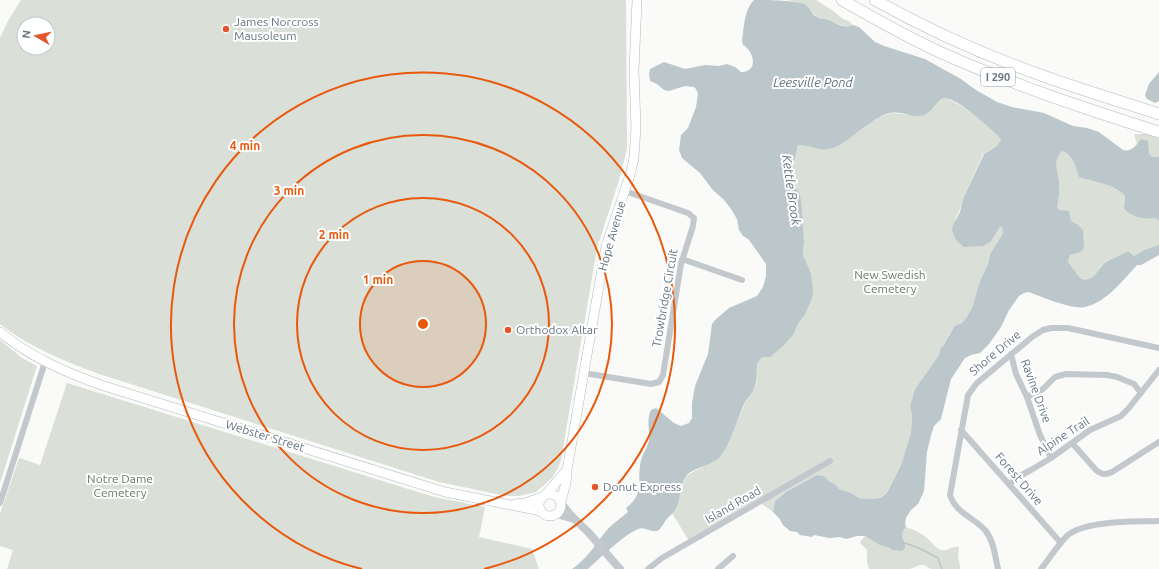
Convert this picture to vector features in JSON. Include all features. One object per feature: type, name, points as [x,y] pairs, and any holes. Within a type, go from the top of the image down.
[{"type":"highway","name":"I 290","points":[[842,0],[889,27],[980,69],[1057,99],[1159,132]]},
{"type":"highway","name":"I 290","points":[[875,0],[952,38],[1007,62],[1050,78],[1159,114]]},
{"type":"main road","name":"Hope Avenue","points":[[562,503],[606,246],[630,175],[636,146],[634,71],[637,0]]},
{"type":"main road","name":"Webster Street","points":[[0,332],[21,348],[45,362],[101,385],[445,492],[541,511]]},
{"type":"main road","points":[[508,505],[525,503],[544,495],[556,494],[562,503],[560,510],[556,514],[548,516],[541,511],[539,506],[544,495],[567,470]]},
{"type":"street","name":"Trowbridge Circuit","points":[[584,373],[651,384],[656,383],[661,379],[682,259],[694,224],[693,216],[625,191]]},
{"type":"street","points":[[682,259],[742,280]]},
{"type":"street","name":"Shore Drive","points":[[998,569],[991,539],[978,524],[960,510],[952,500],[950,489],[970,391],[977,383],[1011,354],[1043,330],[1068,328],[1159,348]]},
{"type":"street","name":"Ravine Drive","points":[[1011,354],[1016,374],[1027,398],[1040,435],[1051,458]]},
{"type":"street","points":[[0,503],[45,362]]},
{"type":"street","name":"Alpine Trail","points":[[1009,484],[1018,477],[1051,458],[1090,430],[1121,416],[1159,370]]},
{"type":"street","points":[[1027,398],[1055,378],[1066,374],[1107,375],[1117,377],[1134,384],[1141,393]]},
{"type":"street","name":"Forest Drive","points":[[961,430],[1061,543]]},
{"type":"street","points":[[1072,443],[1098,472],[1104,474],[1112,472],[1159,442]]},
{"type":"street","name":"Island Road","points":[[648,569],[662,558],[830,461]]},
{"type":"street","points":[[562,503],[574,519],[620,569]]},
{"type":"street","points":[[556,514],[574,519]]},
{"type":"street","points":[[1041,569],[1061,543],[1074,532],[1092,526],[1159,521]]},
{"type":"street","points":[[718,569],[733,556]]},
{"type":"green space","points":[[21,0],[626,0],[627,148],[620,177],[597,248],[561,460],[552,478],[536,492],[519,496],[506,496],[439,482],[99,374],[60,359],[23,340],[0,324],[0,38],[9,19]]},
{"type":"green space","points":[[788,0],[816,0],[853,25],[849,27],[844,26],[833,23],[827,19],[817,17],[807,6]]},
{"type":"green space","name":"New Swedish Cemetery","points":[[945,98],[961,105],[975,115],[1001,139],[997,146],[983,154],[955,219],[989,242],[1000,227],[1002,227],[1003,233],[990,254],[988,264],[980,281],[972,308],[962,323],[955,327],[948,336],[944,345],[940,349],[939,355],[915,389],[910,406],[912,416],[911,433],[901,465],[887,493],[874,499],[859,498],[851,493],[839,489],[824,476],[817,475],[786,492],[775,501],[773,512],[758,501],[689,541],[672,513],[678,501],[686,476],[709,463],[714,462],[728,444],[745,403],[757,382],[756,372],[759,361],[762,357],[793,335],[799,322],[804,316],[811,273],[803,255],[804,242],[799,192],[795,187],[792,175],[793,163],[798,145],[803,144],[815,148],[844,142],[860,129],[880,117],[891,113],[922,116]]},
{"type":"green space","points":[[1134,134],[1151,134],[1159,136],[1159,179],[1141,158]]},
{"type":"green space","points":[[1062,151],[1069,155],[1080,177],[1110,186],[1121,192],[1125,196],[1124,209],[1128,212],[1139,218],[1156,218],[1159,221],[1159,245],[1144,250],[1134,256],[1129,252],[1114,258],[1105,262],[1090,279],[1081,279],[1068,262],[1070,255],[1081,252],[1077,224],[1071,221],[1057,207],[1059,188],[1056,163]]},
{"type":"green space","points":[[0,340],[22,358],[37,366],[0,483]]},
{"type":"green space","name":"Notre Dame Cemetery","points":[[67,383],[434,497],[485,507],[479,537],[532,549],[539,569],[7,569],[13,550],[0,546],[0,514],[19,458],[40,465]]},
{"type":"green space","points":[[906,527],[916,531],[941,550],[959,547],[958,558],[960,569],[931,569],[924,565],[920,565],[910,569],[869,569],[867,562],[867,550],[860,542],[865,536],[884,546],[898,545],[905,543],[902,537],[903,531]]},
{"type":"water","name":"Leesville Pond","points":[[754,0],[773,0],[804,4],[808,6],[813,14],[818,18],[826,19],[846,27],[853,25],[859,27],[875,42],[925,59],[961,79],[997,102],[1012,107],[1044,113],[1073,126],[1099,132],[1123,150],[1131,149],[1141,139],[1148,141],[1149,154],[1152,157],[1159,157],[1159,221],[1156,218],[1147,219],[1131,214],[1124,209],[1125,196],[1121,192],[1110,186],[1079,177],[1071,158],[1062,151],[1056,163],[1059,188],[1057,207],[1060,210],[1069,211],[1071,221],[1083,230],[1084,247],[1081,252],[1070,255],[1068,262],[1081,279],[1090,279],[1106,262],[1126,252],[1129,252],[1134,256],[1144,250],[1159,245],[1159,255],[1141,265],[1137,265],[1120,284],[1107,295],[1085,307],[1073,307],[1029,292],[1024,293],[1019,296],[1009,310],[1001,327],[989,344],[980,353],[965,358],[951,379],[941,419],[934,426],[931,435],[927,452],[924,491],[918,504],[911,510],[906,518],[906,527],[903,531],[902,537],[905,543],[905,548],[902,551],[892,550],[891,548],[880,545],[865,536],[857,536],[846,539],[840,537],[829,538],[814,535],[812,537],[800,535],[797,532],[790,531],[783,525],[773,512],[775,501],[786,492],[817,475],[824,476],[839,489],[851,493],[859,498],[880,498],[887,493],[901,465],[911,433],[912,416],[910,406],[915,389],[939,355],[940,349],[955,326],[962,323],[972,308],[980,281],[988,264],[990,254],[1003,233],[1002,227],[1000,227],[990,242],[983,246],[964,247],[956,240],[952,230],[960,212],[963,199],[984,154],[997,146],[1001,139],[973,113],[955,101],[947,98],[942,99],[930,111],[921,116],[890,113],[876,119],[834,148],[820,149],[805,145],[798,145],[792,170],[792,181],[799,192],[801,201],[804,242],[803,255],[811,273],[813,292],[804,316],[799,322],[793,335],[783,346],[770,357],[762,357],[759,361],[754,389],[744,404],[731,438],[724,451],[717,460],[689,473],[686,476],[675,510],[659,530],[654,531],[643,528],[638,529],[620,541],[588,569],[572,569],[586,556],[608,528],[628,512],[626,508],[636,497],[639,486],[641,460],[649,440],[648,421],[651,410],[656,408],[674,423],[681,426],[689,423],[692,418],[692,403],[695,386],[708,354],[712,324],[729,308],[757,296],[763,287],[766,276],[766,264],[752,244],[739,230],[737,219],[731,209],[712,189],[700,173],[682,158],[679,150],[681,135],[688,128],[696,107],[698,94],[696,89],[694,87],[685,86],[669,91],[664,90],[657,84],[650,81],[649,74],[650,69],[664,62],[685,69],[705,65],[719,66],[727,64],[735,67],[741,72],[750,69],[753,61],[752,56],[743,45],[742,41],[746,14]]},
{"type":"water","points":[[1159,72],[1159,101],[1155,103],[1147,99],[1145,95],[1149,84]]},
{"type":"waterway","points":[[905,543],[919,548],[938,558],[942,569]]},
{"type":"place","name":"James Norcross Mausoleum","points":[[226,29]]},
{"type":"place","name":"Orthodox Altar","points":[[508,330]]},
{"type":"place","name":"Donut Express","points":[[595,487]]},
{"type":"water label","name":"Kettle Brook","points":[[792,190]]}]
